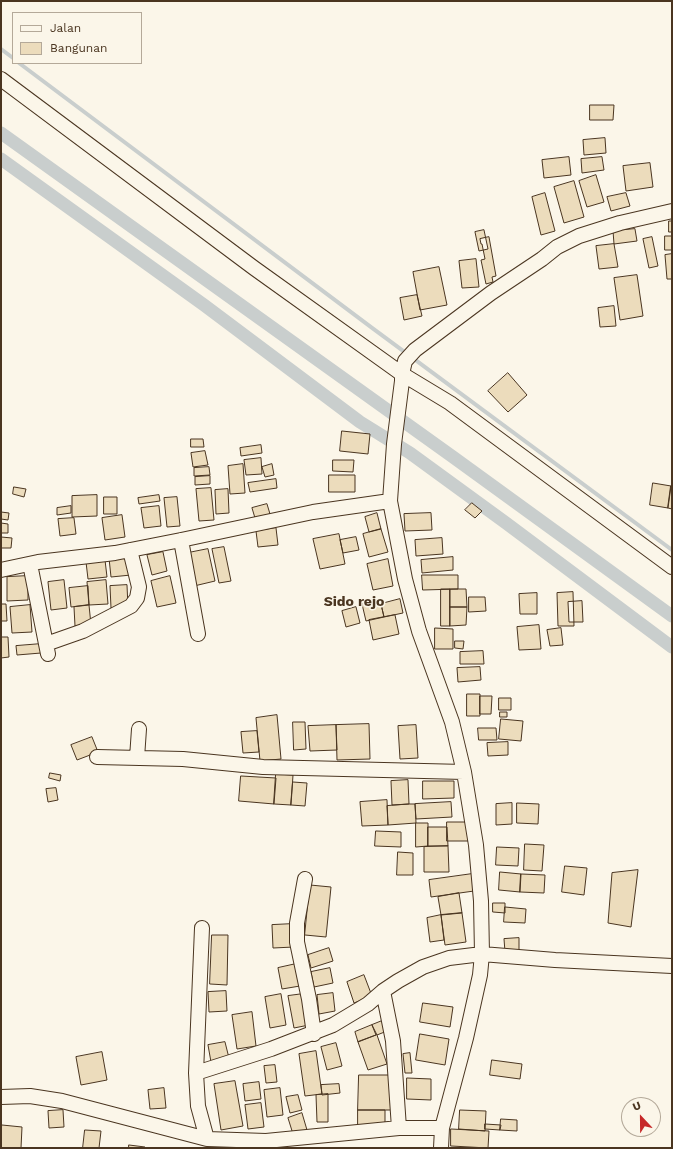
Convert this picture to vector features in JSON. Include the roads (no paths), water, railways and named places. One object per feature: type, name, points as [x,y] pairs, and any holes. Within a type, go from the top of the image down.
[{"type":"street","points":[[1,79],[254,268],[403,367],[672,566]]},
{"type":"street","points":[[441,1148],[442,1128],[466,1038],[480,975],[482,954],[481,901],[476,845],[464,772],[452,722],[419,632],[405,579],[390,500],[394,444],[403,367],[415,350],[491,293],[542,259],[557,247],[579,236],[620,223],[672,211]]},
{"type":"street","points":[[1,570],[30,564],[130,550],[313,512],[390,500]]},
{"type":"street","points":[[181,540],[198,634]]},
{"type":"street","points":[[30,564],[47,649],[131,606],[136,598],[139,587],[130,550]]},
{"type":"street","points":[[137,758],[139,728]]},
{"type":"street","points":[[97,757],[183,759],[263,767],[464,772]]},
{"type":"street","points":[[305,879],[297,924],[297,942],[309,999],[314,1034]]},
{"type":"street","points":[[202,928],[196,1073],[198,1106],[207,1139]]},
{"type":"street","points":[[196,1073],[314,1034],[352,1015],[383,991],[423,967],[449,958],[482,954],[555,960],[672,966]]},
{"type":"street","points":[[383,991],[393,1041],[399,1128]]},
{"type":"street","points":[[1,1097],[30,1096],[62,1101],[207,1139],[266,1141],[399,1128],[442,1128]]},
{"type":"waterway","points":[[1,49],[12,57]]},
{"type":"waterway","points":[[20,64],[345,308],[672,550]]},
{"type":"waterway","points":[[1,133],[672,616]]},
{"type":"waterway","points":[[1,159],[204,305],[360,422],[410,453],[672,647]]},
{"type":"district","name":"Sido rejo","points":[[354,602]]}]
